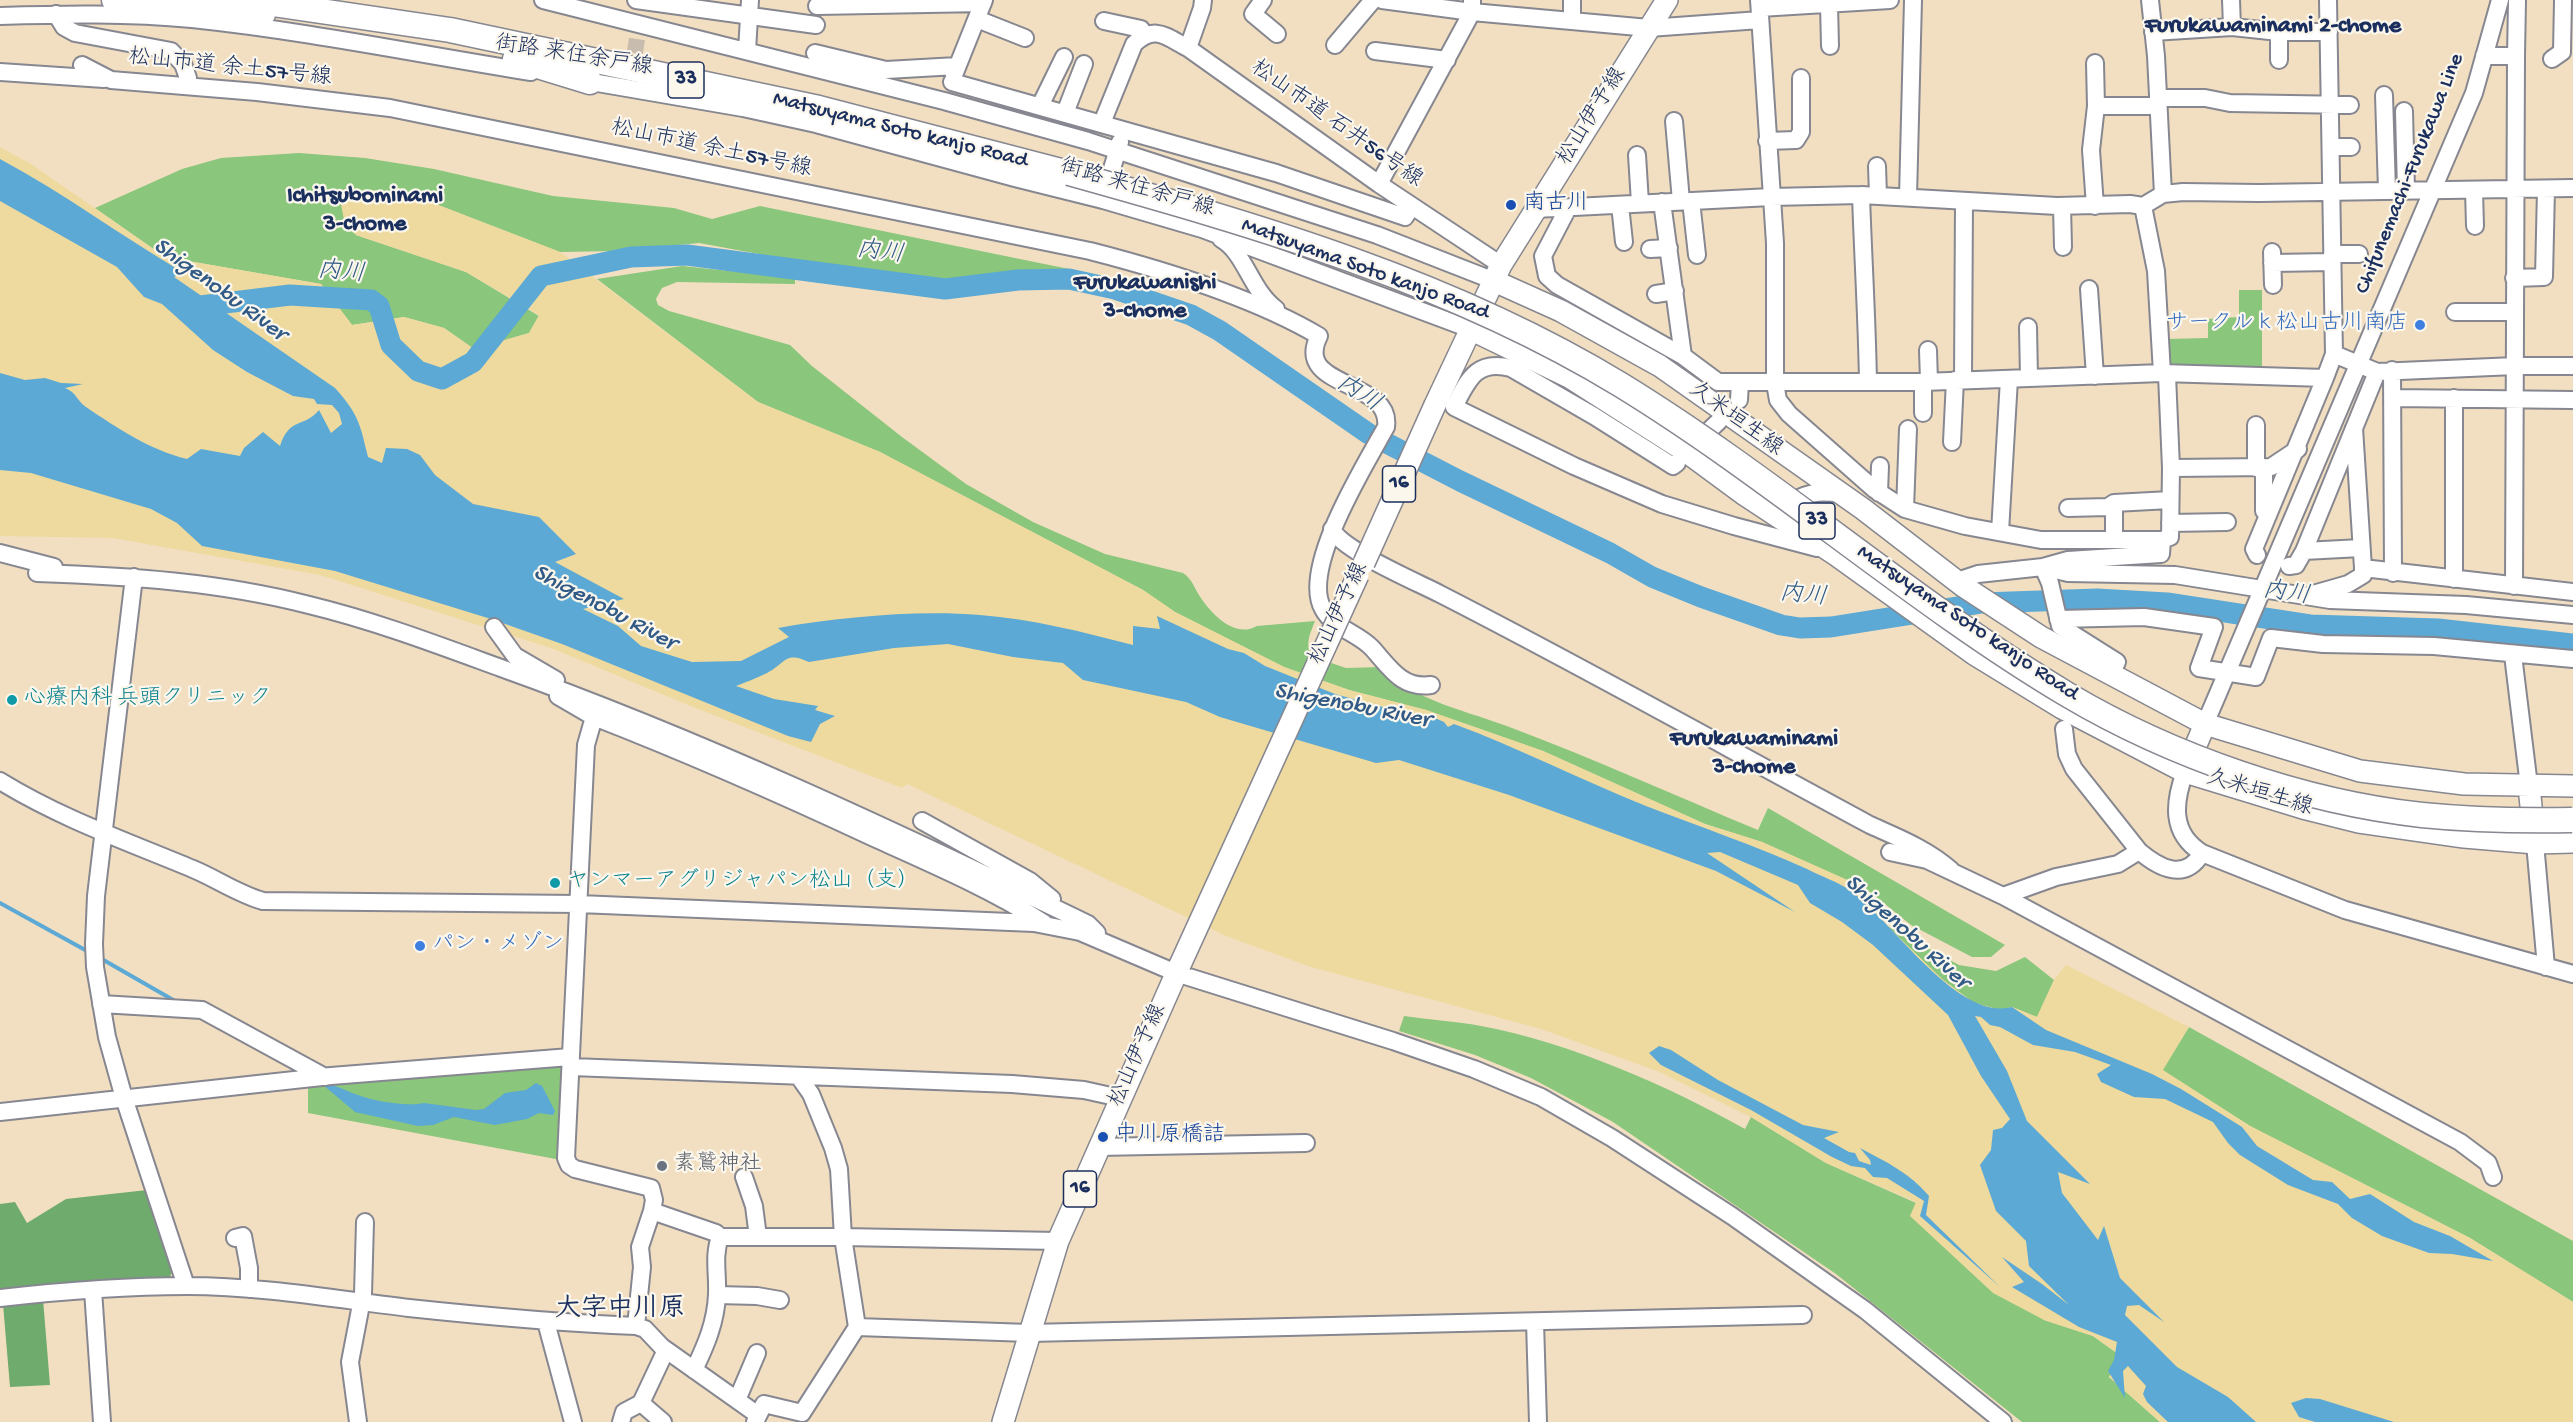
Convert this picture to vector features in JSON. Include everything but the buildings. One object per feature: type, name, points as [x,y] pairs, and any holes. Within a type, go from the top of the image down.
[{"type":"highway","points":[[114,0],[167,2],[222,8],[405,36],[495,54],[590,82]]},
{"type":"highway","name":"Matsuyama Soto kanjo Road","points":[[245,0],[299,6],[450,30],[819,108],[1069,173],[1264,230],[1380,270],[1469,305],[1554,346],[1646,401],[1763,481],[1875,564],[2014,661],[2072,697],[2191,754],[2259,780],[2363,806],[2419,815],[2474,819],[2573,820]]},
{"type":"highway","name":"Matsuyama Soto kanjo Road","points":[[272,0],[299,6]]},
{"type":"main road","name":"松山伊予線","points":[[1002,1422],[1058,1241],[1098,1147],[1470,329],[1497,273],[1535,209],[1667,0]]},
{"type":"main road","name":"久米垣生線","points":[[1497,273],[1660,366],[1841,495],[1960,584],[2041,637],[2110,675]]},
{"type":"main road","points":[[1470,329],[1569,377],[1688,453],[1745,495],[1836,555]]},
{"type":"main road","name":"久米垣生線","points":[[1836,555],[1974,654],[2062,708],[2185,772],[2303,808],[2359,822],[2464,837],[2535,843],[2573,842]]},
{"type":"main road","points":[[2110,675],[2205,724],[2360,771],[2464,784],[2573,786]]},
{"type":"main road","points":[[2185,772],[2205,724]]},
{"type":"main road","points":[[2529,786],[2535,843]]},
{"type":"street","name":"街路 来住余戸線","points":[[543,0],[571,3],[639,32],[813,60],[944,101],[1117,150],[1497,273]]},
{"type":"street","points":[[639,32],[638,0],[750,8],[816,25]]},
{"type":"street","points":[[1188,48],[1203,0]]},
{"type":"street","points":[[1263,0],[1253,14],[1277,34]]},
{"type":"street","points":[[1335,45],[1373,0]]},
{"type":"street","points":[[1382,0],[1472,6],[1572,21],[1649,28],[1760,9],[1890,0]]},
{"type":"street","points":[[1572,0],[1572,21]]},
{"type":"street","points":[[1908,197],[1913,0]]},
{"type":"street","points":[[2150,0],[2163,194]]},
{"type":"street","points":[[2231,0],[2232,27]]},
{"type":"street","points":[[2257,555],[2254,549],[2298,449],[2334,354],[2328,0]]},
{"type":"street","name":"Chifunemachi-Furukawa Line","points":[[2229,667],[2474,93],[2500,0]]},
{"type":"street","points":[[2514,586],[2517,0]]},
{"type":"street","points":[[2552,58],[2562,52],[2563,0]]},
{"type":"street","points":[[1025,38],[981,7],[817,3],[813,60],[886,70],[955,74],[1040,106],[1275,173],[1405,217],[1412,206]]},
{"type":"street","points":[[1829,4],[1830,46]]},
{"type":"street","points":[[1379,184],[1447,60],[1472,6]]},
{"type":"street","points":[[944,101],[981,7]]},
{"type":"street","points":[[747,51],[750,8]]},
{"type":"street","points":[[1760,9],[1775,243],[1775,383],[1778,400],[1789,414],[1879,493],[1905,509],[1965,526],[2041,540],[2114,539],[2163,545]]},
{"type":"street","points":[[56,14],[64,27],[75,33],[171,51],[183,64],[188,86]]},
{"type":"street","name":"街路 来住余戸線","points":[[0,16],[124,14],[191,19],[344,40],[590,82],[629,83],[816,124],[1103,200],[1202,229],[1470,329]]},
{"type":"street","name":"松山市道 石井56号線","points":[[1104,21],[1141,29],[1144,34],[1158,33],[1188,48],[1412,206],[1497,273]]},
{"type":"street","points":[[2153,32],[2232,27],[2279,32],[2329,32]]},
{"type":"street","points":[[2279,32],[2279,60]]},
{"type":"street","points":[[1102,123],[1134,44],[1144,34]]},
{"type":"street","points":[[1375,51],[1447,60]]},
{"type":"street","points":[[2484,56],[2516,56]]},
{"type":"street","points":[[1040,106],[1080,63],[1065,113]]},
{"type":"street","points":[[2095,63],[2096,106],[2091,150],[2095,206]]},
{"type":"street","name":"松山市道 余土57号線","points":[[82,65],[111,80],[390,108],[1090,251],[1146,266],[1256,304],[1319,336],[1313,349],[1316,365],[1324,372],[1377,401],[1385,409],[1386,427],[1332,528]]},
{"type":"street","points":[[0,72],[111,80]]},
{"type":"street","points":[[1767,141],[1796,140],[1802,132],[1801,78]]},
{"type":"street","points":[[2384,95],[2386,191]]},
{"type":"street","points":[[2096,106],[2205,98],[2230,103],[2350,105]]},
{"type":"street","points":[[2404,111],[2406,191]]},
{"type":"street","points":[[1674,121],[1697,255]]},
{"type":"street","points":[[1103,200],[1124,130]]},
{"type":"street","points":[[2331,147],[2351,147]]},
{"type":"street","points":[[1637,155],[1640,203]]},
{"type":"street","points":[[1868,382],[1867,314],[1863,291],[1869,195],[1877,166]]},
{"type":"street","points":[[1535,209],[1771,197],[1869,195],[2062,206],[2130,204],[2143,206],[2163,194],[2183,192],[2573,188]]},
{"type":"street","points":[[2514,278],[2544,278],[2546,189]]},
{"type":"street","points":[[2474,190],[2475,226]]},
{"type":"street","points":[[1952,442],[1959,380],[1965,201]]},
{"type":"street","points":[[1662,202],[1683,356]]},
{"type":"street","points":[[1620,204],[1624,242]]},
{"type":"street","points":[[2062,206],[2063,247]]},
{"type":"street","points":[[1960,584],[1978,574],[2043,567],[2068,560],[2161,554],[2163,545],[2170,537],[2171,468],[2156,271],[2143,206]]},
{"type":"street","points":[[1568,208],[1543,256],[1547,276],[1557,285],[1683,356],[1719,382],[1926,381],[2164,374],[2325,378]]},
{"type":"street","points":[[1202,229],[1227,242],[1267,302],[1289,319]]},
{"type":"street","points":[[1650,249],[1669,248]]},
{"type":"street","points":[[2273,285],[2272,257],[2332,258],[2359,254]]},
{"type":"street","points":[[2089,289],[2095,376]]},
{"type":"street","points":[[1656,294],[1675,291]]},
{"type":"street","points":[[2464,316],[2515,312]]},
{"type":"street","points":[[2028,327],[2030,378]]},
{"type":"street","points":[[1923,413],[1928,350]]},
{"type":"street","points":[[2334,354],[2384,371],[2573,366]]},
{"type":"street","points":[[1677,462],[1673,466],[1594,416],[1504,366],[1491,366],[1469,377],[1454,407],[1574,466],[1662,504],[1734,526],[1807,544],[1836,555]]},
{"type":"street","points":[[2384,371],[2393,398],[2393,573]]},
{"type":"street","points":[[2289,566],[2296,565],[2304,551],[2354,428],[2384,371]]},
{"type":"street","points":[[2000,532],[2009,379]]},
{"type":"street","points":[[1739,400],[1740,382]]},
{"type":"street","points":[[2393,398],[2573,400]]},
{"type":"street","points":[[2454,398],[2454,579]]},
{"type":"street","points":[[1693,446],[1719,421]]},
{"type":"street","points":[[2256,425],[2264,511]]},
{"type":"street","points":[[2295,595],[2313,594],[2348,584],[2362,575],[2354,428]]},
{"type":"street","points":[[1905,509],[1908,429]]},
{"type":"street","points":[[2171,468],[2271,467],[2298,449]]},
{"type":"street","points":[[1879,493],[1880,466]]},
{"type":"street","points":[[1734,526],[1756,525],[1804,495],[1821,491],[1841,495]]},
{"type":"street","points":[[2068,508],[2108,507],[2114,503],[2170,500]]},
{"type":"street","points":[[2114,503],[2114,539]]},
{"type":"street","points":[[2170,523],[2227,522]]},
{"type":"street","points":[[1332,528],[1317,574],[1321,606],[1327,615],[1371,646],[1396,677],[1419,687],[1431,685]]},
{"type":"street","points":[[1332,528],[1341,540],[1380,564],[1489,619],[1870,825],[1896,835],[1926,851],[1951,870]]},
{"type":"street","points":[[2304,551],[2361,548]]},
{"type":"street","points":[[0,553],[54,567],[61,574]]},
{"type":"street","points":[[2043,567],[2068,573],[2175,575],[2260,592],[2330,600],[2466,605],[2573,615]]},
{"type":"street","points":[[2043,567],[2050,583],[2060,626],[2117,662],[2110,675]]},
{"type":"street","points":[[2363,568],[2573,592]]},
{"type":"street","points":[[36,573],[134,577],[241,591],[309,604],[389,628],[546,684],[759,770],[1060,910],[1088,924],[1105,943]]},
{"type":"street","points":[[134,577],[96,896],[93,944],[107,1037],[124,1098],[186,1286]]},
{"type":"street","points":[[2058,618],[2144,617],[2214,627],[2199,668],[2229,667],[2256,677],[2271,638],[2323,644],[2434,646],[2513,655],[2573,658]]},
{"type":"street","points":[[494,627],[515,656],[554,678],[564,691]]},
{"type":"street","points":[[2513,655],[2529,786]]},
{"type":"street","points":[[2205,724],[2229,667]]},
{"type":"street","points":[[546,684],[560,698],[594,717],[738,776],[1004,897],[1048,925]]},
{"type":"street","points":[[594,717],[586,745],[567,1158],[569,1165],[575,1168],[651,1188],[652,1211],[640,1247],[642,1267],[636,1326]]},
{"type":"street","points":[[2064,729],[2067,754],[2074,769],[2139,851],[2151,861],[2167,868],[2184,870],[2196,864],[2202,853]]},
{"type":"street","points":[[2185,772],[2178,790],[2176,818],[2186,839],[2202,853],[2345,910],[2573,974]]},
{"type":"street","points":[[0,781],[36,803],[104,835],[195,869],[242,895],[263,901],[579,904],[1048,925],[1080,932],[1178,969],[1474,1069],[1541,1097],[1612,1138],[1741,1223],[1865,1310],[2003,1422]]},
{"type":"street","points":[[922,821],[1030,881],[1054,901],[1060,910]]},
{"type":"street","points":[[2535,843],[2546,966]]},
{"type":"street","points":[[2003,897],[2056,877],[2118,864],[2139,851]]},
{"type":"street","points":[[1890,852],[1927,860],[1951,870],[2460,1142],[2488,1163],[2493,1177]]},
{"type":"street","points":[[101,1004],[202,1011],[325,1077]]},
{"type":"street","points":[[0,1112],[325,1077],[571,1062],[799,1077],[1012,1084],[1084,1090],[1120,1098]]},
{"type":"street","points":[[0,1298],[93,1290],[186,1286],[249,1289],[546,1322],[636,1326],[645,1329],[666,1350],[737,1400],[757,1418],[764,1404],[802,1413],[857,1327],[843,1237],[838,1168],[833,1148],[811,1094],[799,1077]]},
{"type":"street","points":[[1098,1147],[1306,1143]]},
{"type":"street","points":[[744,1176],[754,1206],[758,1237]]},
{"type":"street","points":[[652,1211],[716,1233],[720,1238]]},
{"type":"street","points":[[358,1422],[350,1362],[362,1302],[365,1222]]},
{"type":"street","points":[[235,1238],[243,1236],[249,1268],[249,1289]]},
{"type":"street","points":[[720,1238],[843,1237],[1058,1241]]},
{"type":"street","points":[[694,1370],[709,1339],[717,1295],[716,1249],[720,1238]]},
{"type":"street","points":[[93,1290],[102,1422]]},
{"type":"street","points":[[717,1295],[757,1296],[780,1300]]},
{"type":"street","points":[[857,1327],[1029,1333],[1803,1315]]},
{"type":"street","points":[[546,1322],[573,1422]]},
{"type":"street","points":[[1535,1322],[1538,1422]]},
{"type":"street","points":[[621,1422],[624,1412],[641,1403],[666,1350]]},
{"type":"street","points":[[737,1400],[757,1353]]},
{"type":"street","points":[[641,1403],[663,1422]]},
{"type":"green space","points":[[299,153],[365,158],[434,169],[553,196],[674,208],[712,219],[760,206],[1069,269],[974,277],[944,284],[819,265],[699,243],[616,251],[560,252],[433,203],[356,235],[466,272],[539,316],[529,333],[474,349],[444,328],[404,317],[352,325],[321,284],[165,257],[95,208],[182,169],[221,158]]},
{"type":"green space","points":[[682,266],[795,278],[795,284],[677,282],[662,288],[656,299],[658,305],[669,311],[790,345],[812,366],[966,484],[1033,522],[1105,554],[1183,573],[1210,610],[1224,623],[1240,629],[1249,629],[1257,626],[1315,621],[1308,643],[1311,656],[1346,668],[1381,667],[1408,688],[1425,697],[1574,752],[1758,830],[1768,808],[2005,945],[1991,957],[1972,957],[1911,925],[1865,888],[1762,842],[1705,824],[1543,751],[1426,710],[1349,690],[1284,667],[1175,612],[1143,590],[880,452],[758,402],[597,279]]},
{"type":"green space","points":[[2239,290],[2262,290],[2262,373],[2166,370],[2165,339],[2208,338],[2208,319],[2239,317]]},
{"type":"green space","points":[[1887,926],[1959,965],[1996,971],[2025,957],[2054,980],[2037,1017],[2012,1007],[2000,1010],[1974,1003],[1943,980]]},
{"type":"green space","points":[[1404,1016],[1462,1023],[1514,1033],[1583,1054],[1684,1097],[1745,1129],[1751,1117],[1826,1163],[1916,1203],[2044,1320],[2093,1336],[2121,1356],[2109,1377],[2160,1422],[2022,1422],[1836,1274],[1613,1122],[1531,1078],[1475,1055],[1399,1031]]},
{"type":"green space","points":[[2189,1027],[2573,1241],[2573,1302],[2470,1238],[2250,1126],[2162,1070]]},
{"type":"green space","points":[[556,1063],[564,1068],[561,1160],[308,1113],[308,1082]]},
{"type":"green space","points":[[147,1190],[172,1269],[170,1278],[0,1293],[0,1204],[15,1202],[27,1223],[66,1199]]},
{"type":"green space","points":[[43,1299],[50,1385],[10,1387],[3,1304]]},
{"type":"sand","points":[[0,147],[31,164],[165,257],[321,284],[352,325],[404,317],[444,328],[474,349],[529,333],[539,315],[466,272],[356,235],[345,225],[340,199],[372,190],[433,203],[560,252],[758,402],[880,452],[1143,590],[1175,612],[1284,667],[1349,690],[1426,710],[1543,751],[1705,824],[1762,842],[1865,888],[1887,926],[1943,980],[1974,1003],[2000,1010],[2012,1007],[2037,1017],[2054,980],[2066,965],[2189,1027],[2163,1070],[2250,1126],[2470,1238],[2573,1302],[2573,1422],[2160,1422],[2109,1377],[2121,1356],[2093,1336],[2044,1320],[1993,1293],[1910,1216],[1916,1202],[1826,1163],[1751,1117],[1657,1071],[1541,1029],[1311,967],[1226,936],[907,784],[902,788],[693,707],[551,648],[320,575],[113,538],[0,536]]},
{"type":"water","name":"Shigenobu River","points":[[0,159],[47,186],[184,273],[174,277],[335,388],[358,420],[368,457],[382,463],[386,448],[407,449],[420,455],[435,475],[473,504],[539,517],[576,554],[555,562],[624,599],[583,609],[618,626],[641,646],[692,662],[741,661],[789,637],[778,628],[853,618],[930,613],[980,615],[1019,620],[1133,645],[1133,626],[1160,629],[1157,616],[1228,649],[1244,653],[1265,666],[1335,694],[1423,718],[1426,714],[1444,722],[1448,727],[1454,724],[1478,733],[1646,806],[1767,852],[1838,883],[1865,903],[1947,984],[1969,999],[1991,1007],[2012,1007],[2046,1030],[2152,1074],[2242,1127],[2257,1146],[2313,1180],[2332,1182],[2350,1199],[2370,1194],[2414,1222],[2450,1236],[2493,1261],[2452,1254],[2429,1253],[2382,1236],[2352,1218],[2338,1204],[2288,1185],[2240,1155],[2213,1122],[2165,1099],[2134,1097],[2101,1082],[2097,1074],[2111,1065],[2075,1052],[2033,1045],[1975,1016],[2007,1071],[2027,1121],[2090,1184],[2058,1172],[2062,1193],[2098,1240],[2104,1226],[2120,1278],[2164,1322],[2139,1305],[2127,1306],[2125,1315],[2177,1367],[2228,1397],[2256,1422],[2168,1422],[2147,1402],[2143,1394],[2146,1386],[2128,1366],[2123,1371],[2125,1398],[2108,1371],[2114,1360],[2117,1342],[2079,1327],[2012,1287],[2024,1282],[2002,1257],[2069,1305],[2029,1266],[2026,1241],[1996,1211],[1980,1165],[1991,1150],[1993,1130],[2002,1128],[2010,1119],[1981,1076],[1948,1015],[1873,945],[1842,922],[1810,903],[1798,885],[1720,852],[1707,853],[1795,912],[1716,871],[1509,795],[1399,760],[1376,763],[1220,717],[1186,702],[1083,680],[1063,663],[1013,657],[948,644],[894,648],[809,662],[790,658],[767,673],[736,686],[774,699],[818,706],[815,710],[835,716],[820,724],[811,742],[788,736],[562,644],[491,619],[335,571],[202,546],[177,523],[151,509],[31,473],[0,470],[0,373],[25,380],[45,378],[61,383],[83,384],[65,388],[86,407],[122,430],[160,450],[187,459],[201,449],[240,456],[244,448],[263,432],[280,446],[288,430],[319,410],[331,433],[342,424],[339,413],[332,405],[317,404],[314,399],[293,396],[247,372],[213,350],[162,304],[144,297],[117,267],[0,201]]},
{"type":"water","points":[[1659,1046],[1671,1050],[1718,1080],[1803,1125],[1839,1132],[1824,1138],[1855,1153],[1859,1161],[1871,1165],[1870,1160],[1860,1148],[1906,1175],[1929,1196],[1926,1215],[2000,1287],[1920,1216],[1924,1201],[1887,1178],[1873,1177],[1865,1168],[1851,1166],[1832,1157],[1751,1110],[1661,1065],[1649,1053]]},
{"type":"water","points":[[536,1083],[542,1086],[555,1111],[553,1115],[539,1113],[527,1119],[495,1125],[454,1117],[433,1125],[418,1126],[355,1112],[322,1084],[336,1086],[381,1101],[400,1104],[424,1103],[476,1110],[484,1109],[505,1093],[526,1090]]},
{"type":"water","points":[[2306,1398],[2320,1399],[2394,1422],[2315,1422],[2299,1417],[2291,1403]]},
{"type":"waterway","name":"内川","points":[[192,307],[290,295],[371,300],[379,306],[391,345],[418,371],[442,379],[473,362],[541,276],[631,257],[687,255],[945,289],[1018,280],[1069,279],[1115,289],[1191,315],[1220,331],[1369,434],[1460,481],[1610,553],[1652,577],[1781,625],[1800,628],[1831,627],[1982,603],[2097,599],[2167,603],[2310,625],[2438,629],[2573,644]]},
{"type":"waterway","points":[[0,903],[87,951]]},
{"type":"waterway","points":[[100,958],[175,1001]]},
{"type":"tunnel","points":[[631,77],[637,39]]},
{"type":"place","name":"南古川","points":[[1511,205]]},
{"type":"place","name":"サークルｋ松山古川南店","points":[[2420,325]]},
{"type":"place","name":"心療内科 兵頭クリニック","points":[[12,700]]},
{"type":"place","name":"ヤンマーアグリジャパン松山（支）","points":[[555,883]]},
{"type":"place","name":"パン・メゾン","points":[[420,946]]},
{"type":"place","name":"中川原橋詰","points":[[1103,1137]]},
{"type":"place","name":"素鷲神社","points":[[662,1166]]},
{"type":"district","name":"Furukawaminami 2-chome","points":[[2273,27]]},
{"type":"district","name":"Ichitsubominami 3-chome","points":[[365,211]]},
{"type":"district","name":"Furukawanishi 3-chome","points":[[1145,298]]},
{"type":"district","name":"Furukawaminami 3-chome","points":[[1754,754]]},
{"type":"district","name":"大字中川原","points":[[620,1311]]}]
